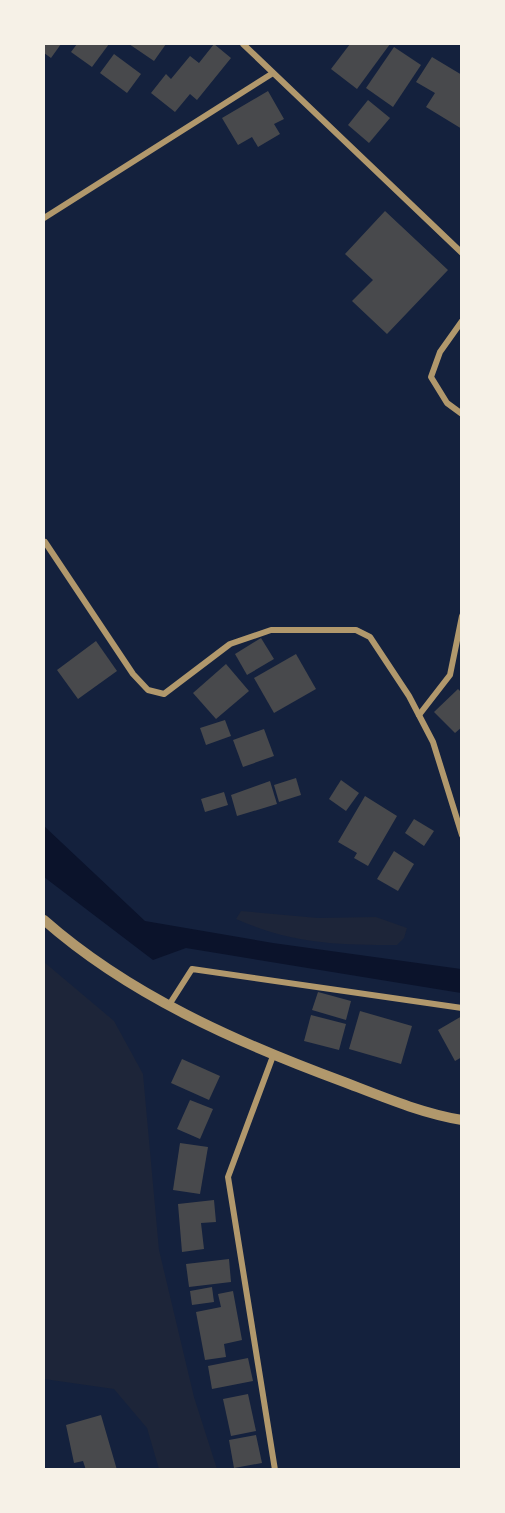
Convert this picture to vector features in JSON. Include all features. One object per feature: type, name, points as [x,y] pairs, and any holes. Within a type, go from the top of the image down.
[{"type":"street","points":[[243,44],[462,253]]},
{"type":"street","points":[[44,218],[273,73]]},
{"type":"street","points":[[462,321],[440,352],[431,377],[447,403],[462,414]]},
{"type":"street","points":[[45,542],[133,674],[148,690],[164,694],[230,644],[271,630],[356,630],[370,637],[433,742],[462,835]]},
{"type":"street","points":[[418,715],[450,675],[462,616]]},
{"type":"street","points":[[44,920],[100,967],[169,1005],[273,1056],[430,1114],[462,1120]]},
{"type":"street","points":[[169,1005],[192,969],[462,1008]]},
{"type":"street","points":[[273,1056],[228,1177],[275,1470]]},
{"type":"shaded area","points":[[44,826],[145,921],[273,943],[461,969],[461,993],[186,948],[153,960],[44,877]]},
{"type":"shaded area","points":[[241,911],[318,918],[376,917],[407,928],[404,938],[397,945],[334,943],[277,934],[236,919]]},
{"type":"shaded area","points":[[44,962],[114,1021],[143,1074],[159,1250],[194,1397],[217,1469],[159,1469],[147,1428],[114,1389],[44,1379]]},
{"type":"building","points":[[44,44],[61,44],[51,58],[44,53]]},
{"type":"building","points":[[77,44],[109,44],[92,67],[71,52]]},
{"type":"building","points":[[129,44],[166,44],[154,61]]},
{"type":"building","points":[[214,44],[231,58],[197,100],[190,94],[175,112],[151,93],[166,74],[171,79],[190,56],[199,63]]},
{"type":"building","points":[[350,44],[390,44],[357,89],[331,69]]},
{"type":"building","points":[[394,47],[421,65],[393,107],[366,88]]},
{"type":"building","points":[[114,54],[141,74],[127,93],[100,73]]},
{"type":"building","points":[[432,57],[462,75],[462,129],[426,107],[435,93],[416,82]]},
{"type":"building","points":[[268,91],[284,119],[274,124],[280,134],[258,147],[252,137],[238,145],[222,118]]},
{"type":"building","points":[[368,100],[390,118],[369,143],[348,125]]},
{"type":"building","points":[[385,211],[448,270],[387,334],[352,301],[373,280],[345,254]]},
{"type":"building","points":[[261,638],[274,659],[247,675],[235,654]]},
{"type":"building","points":[[96,641],[117,671],[78,699],[57,670]]},
{"type":"building","points":[[296,654],[316,689],[274,713],[254,678]]},
{"type":"building","points":[[226,664],[249,691],[216,719],[193,693]]},
{"type":"building","points":[[458,689],[462,693],[462,727],[455,733],[434,712]]},
{"type":"building","points":[[225,720],[231,736],[206,745],[200,728]]},
{"type":"building","points":[[264,729],[274,756],[243,767],[233,740]]},
{"type":"building","points":[[296,778],[301,795],[279,802],[274,785]]},
{"type":"building","points":[[341,780],[359,793],[346,811],[329,799]]},
{"type":"building","points":[[270,781],[277,804],[237,816],[231,795]]},
{"type":"building","points":[[224,792],[228,805],[205,812],[201,799]]},
{"type":"building","points":[[365,796],[397,816],[368,866],[354,858],[357,853],[338,842]]},
{"type":"building","points":[[414,819],[434,831],[424,846],[405,833]]},
{"type":"building","points":[[394,851],[414,864],[398,891],[377,879]]},
{"type":"building","points":[[318,992],[351,1001],[346,1020],[312,1010]]},
{"type":"building","points":[[360,1011],[412,1026],[401,1064],[349,1049]]},
{"type":"building","points":[[311,1015],[346,1024],[339,1050],[304,1041]]},
{"type":"building","points":[[462,1016],[462,1057],[455,1061],[438,1030]]},
{"type":"building","points":[[182,1059],[220,1076],[209,1100],[171,1083]]},
{"type":"building","points":[[190,1100],[213,1109],[200,1139],[177,1129]]},
{"type":"building","points":[[180,1143],[208,1147],[200,1194],[173,1190]]},
{"type":"building","points":[[214,1200],[216,1222],[201,1223],[204,1249],[182,1252],[178,1204]]},
{"type":"building","points":[[229,1259],[231,1282],[189,1287],[186,1264]]},
{"type":"building","points":[[212,1287],[214,1302],[192,1305],[190,1291]]},
{"type":"building","points":[[233,1291],[242,1340],[224,1344],[226,1357],[205,1360],[196,1312],[221,1307],[218,1294]]},
{"type":"building","points":[[248,1358],[253,1381],[212,1389],[208,1366]]},
{"type":"building","points":[[248,1394],[256,1431],[231,1436],[223,1399]]},
{"type":"building","points":[[101,1415],[117,1470],[86,1470],[83,1461],[74,1463],[66,1425]]},
{"type":"building","points":[[256,1435],[262,1463],[234,1468],[229,1440]]}]
